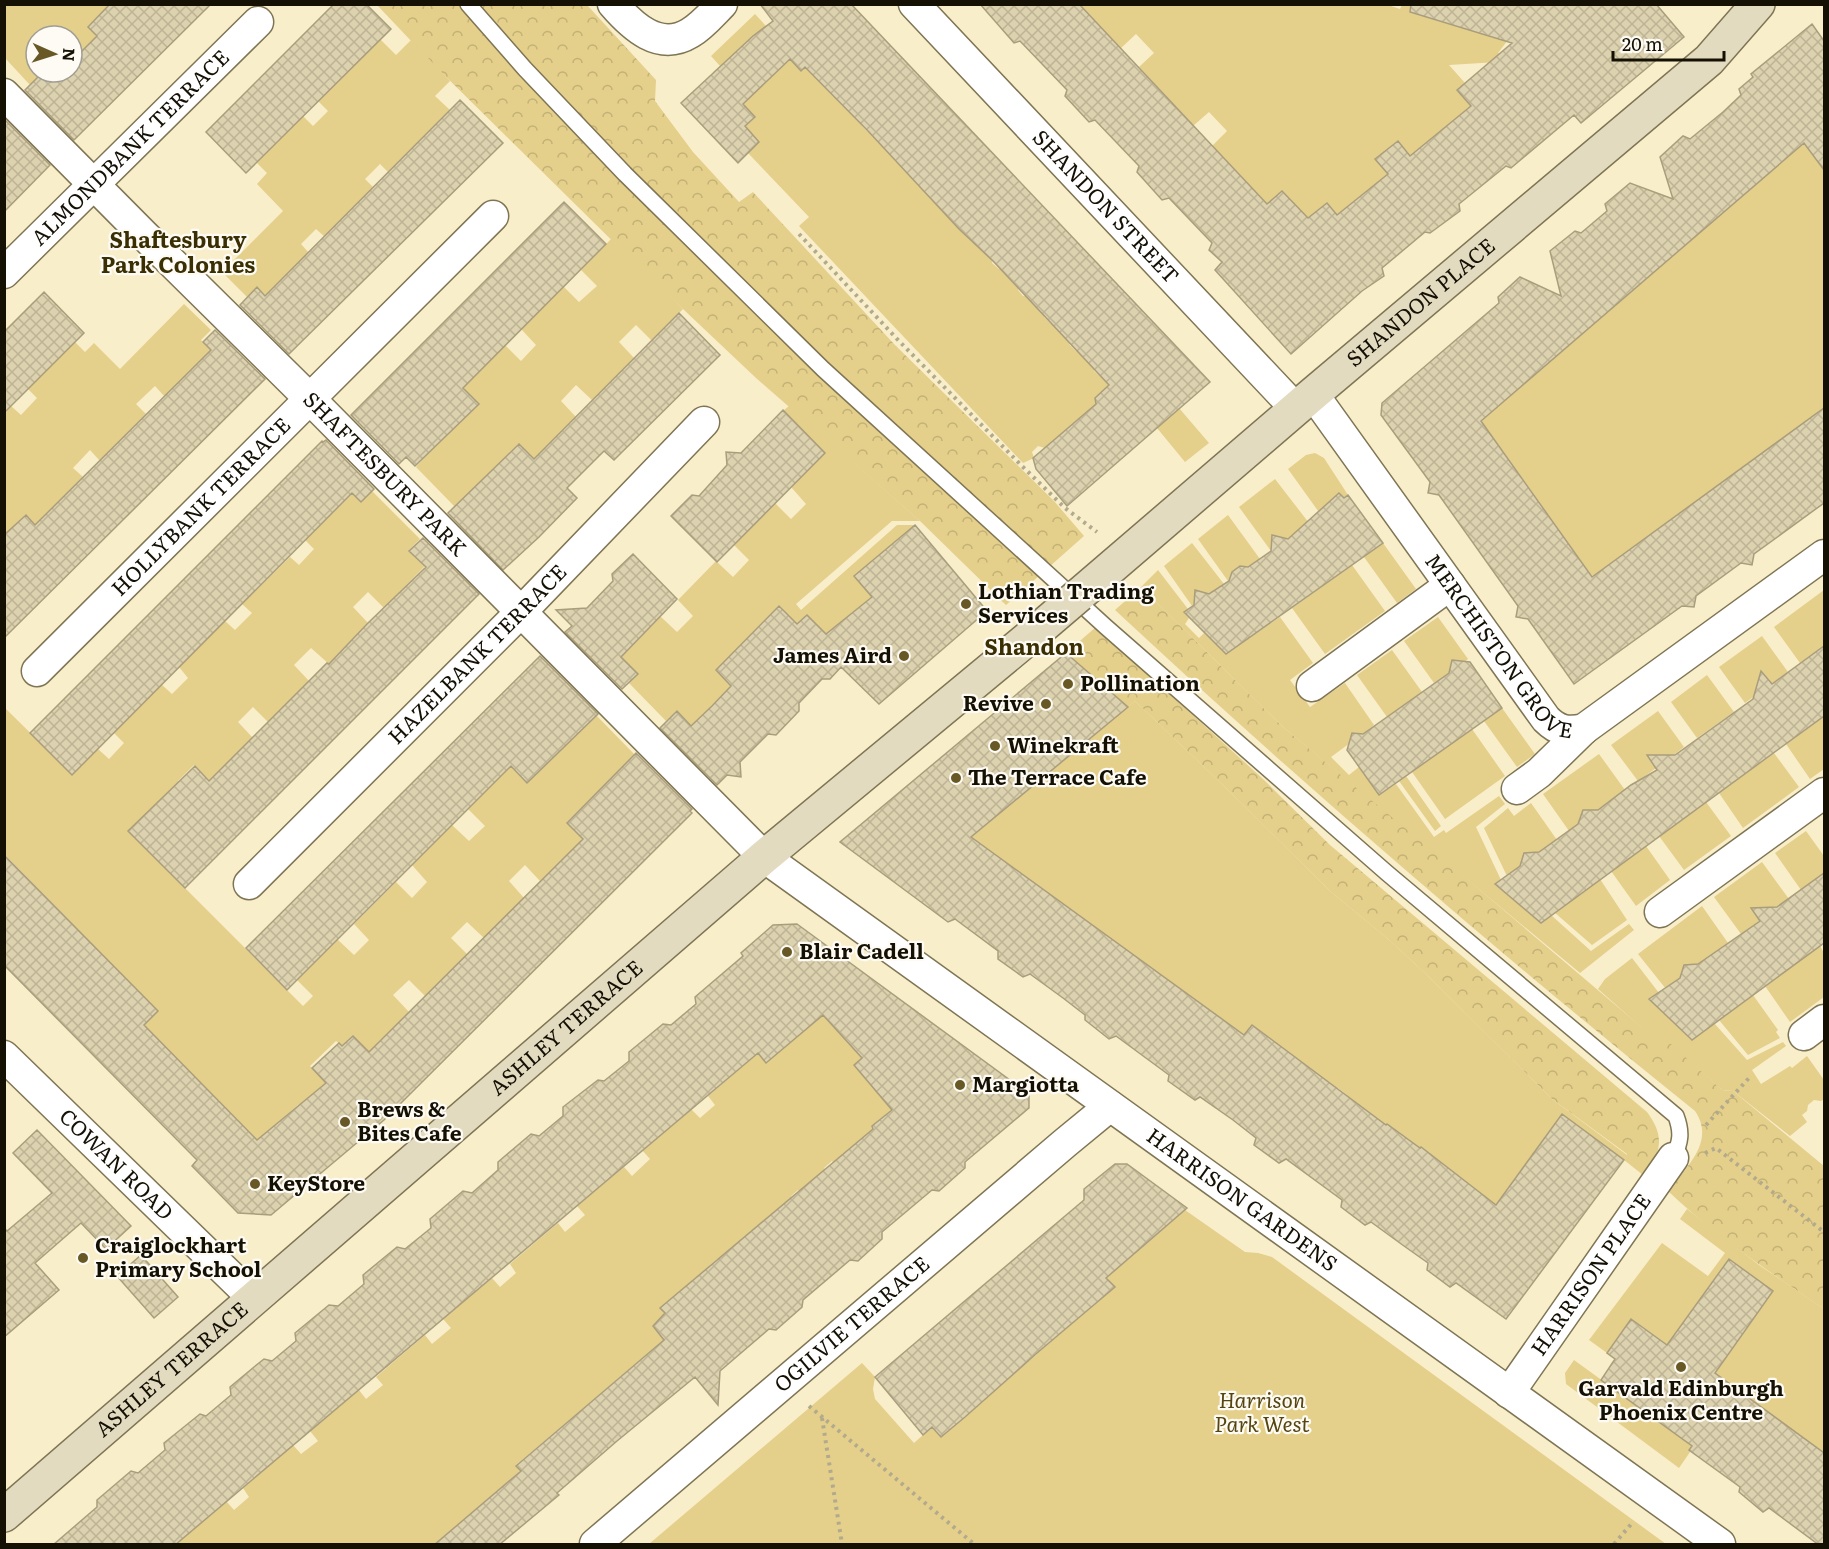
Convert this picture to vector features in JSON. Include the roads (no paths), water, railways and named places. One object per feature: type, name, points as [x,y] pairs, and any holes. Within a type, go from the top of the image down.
[{"type":"street","points":[[613,4],[634,27],[660,39],[671,39],[692,32],[722,4]]},
{"type":"street","name":"SHANDON STREET","points":[[914,4],[1305,401]]},
{"type":"street","name":"SHANDON PLACE","points":[[1079,595],[1709,60],[1757,5]]},
{"type":"street","name":"ALMONDBANK TERRACE","points":[[4,273],[258,22]]},
{"type":"street","name":"SHAFTESBURY PARK","points":[[4,94],[764,857]]},
{"type":"street","name":"HOLLYBANK TERRACE","points":[[37,671],[493,216]]},
{"type":"street","name":"MERCHISTON GROVE","points":[[1305,401],[1449,585],[1546,719],[1563,731],[1573,732],[1584,729],[1824,555]]},
{"type":"street","name":"HAZELBANK TERRACE","points":[[249,884],[521,612],[704,422]]},
{"type":"street","points":[[1312,686],[1449,585]]},
{"type":"street","name":"ASHLEY TERRACE","points":[[4,1515],[764,857],[1079,595]]},
{"type":"street","points":[[1517,789],[1539,773],[1584,729]]},
{"type":"street","points":[[1660,912],[1824,793]]},
{"type":"street","name":"HARRISON GARDENS","points":[[764,857],[1720,1545]]},
{"type":"street","name":"COWAN ROAD","points":[[4,1056],[253,1298]]},
{"type":"street","name":"OGILVIE TERRACE","points":[[596,1545],[1110,1106]]},
{"type":"street","name":"HARRISON PLACE","points":[[1509,1393],[1677,1150]]},
{"type":"lane","points":[[468,4],[525,69],[625,174],[823,369],[1106,627],[1386,873],[1676,1116],[1681,1128],[1677,1150]]},
{"type":"place","name":"Lothian Trading Services","points":[[966,604]]},
{"type":"place","name":"James Aird","points":[[904,656]]},
{"type":"place","name":"Pollination","points":[[1068,684]]},
{"type":"place","name":"Revive","points":[[1046,704]]},
{"type":"place","name":"Winekraft","points":[[995,746]]},
{"type":"place","name":"The Terrace Cafe","points":[[956,778]]},
{"type":"place","name":"Blair Cadell","points":[[787,952]]},
{"type":"place","name":"Margiotta","points":[[960,1085]]},
{"type":"place","name":"Brews & Bites Cafe","points":[[345,1122]]},
{"type":"place","name":"KeyStore","points":[[255,1184]]},
{"type":"place","name":"Craiglockhart Primary School","points":[[83,1258]]},
{"type":"place","name":"Garvald Edinburgh Phoenix Centre","points":[[1681,1367]]},
{"type":"district","name":"Shaftesbury Park Colonies","points":[[178,252]]},
{"type":"district","name":"Shandon","points":[[1034,647]]},
{"type":"park label","name":"Harrison Park West","points":[[1262,1413]]}]
